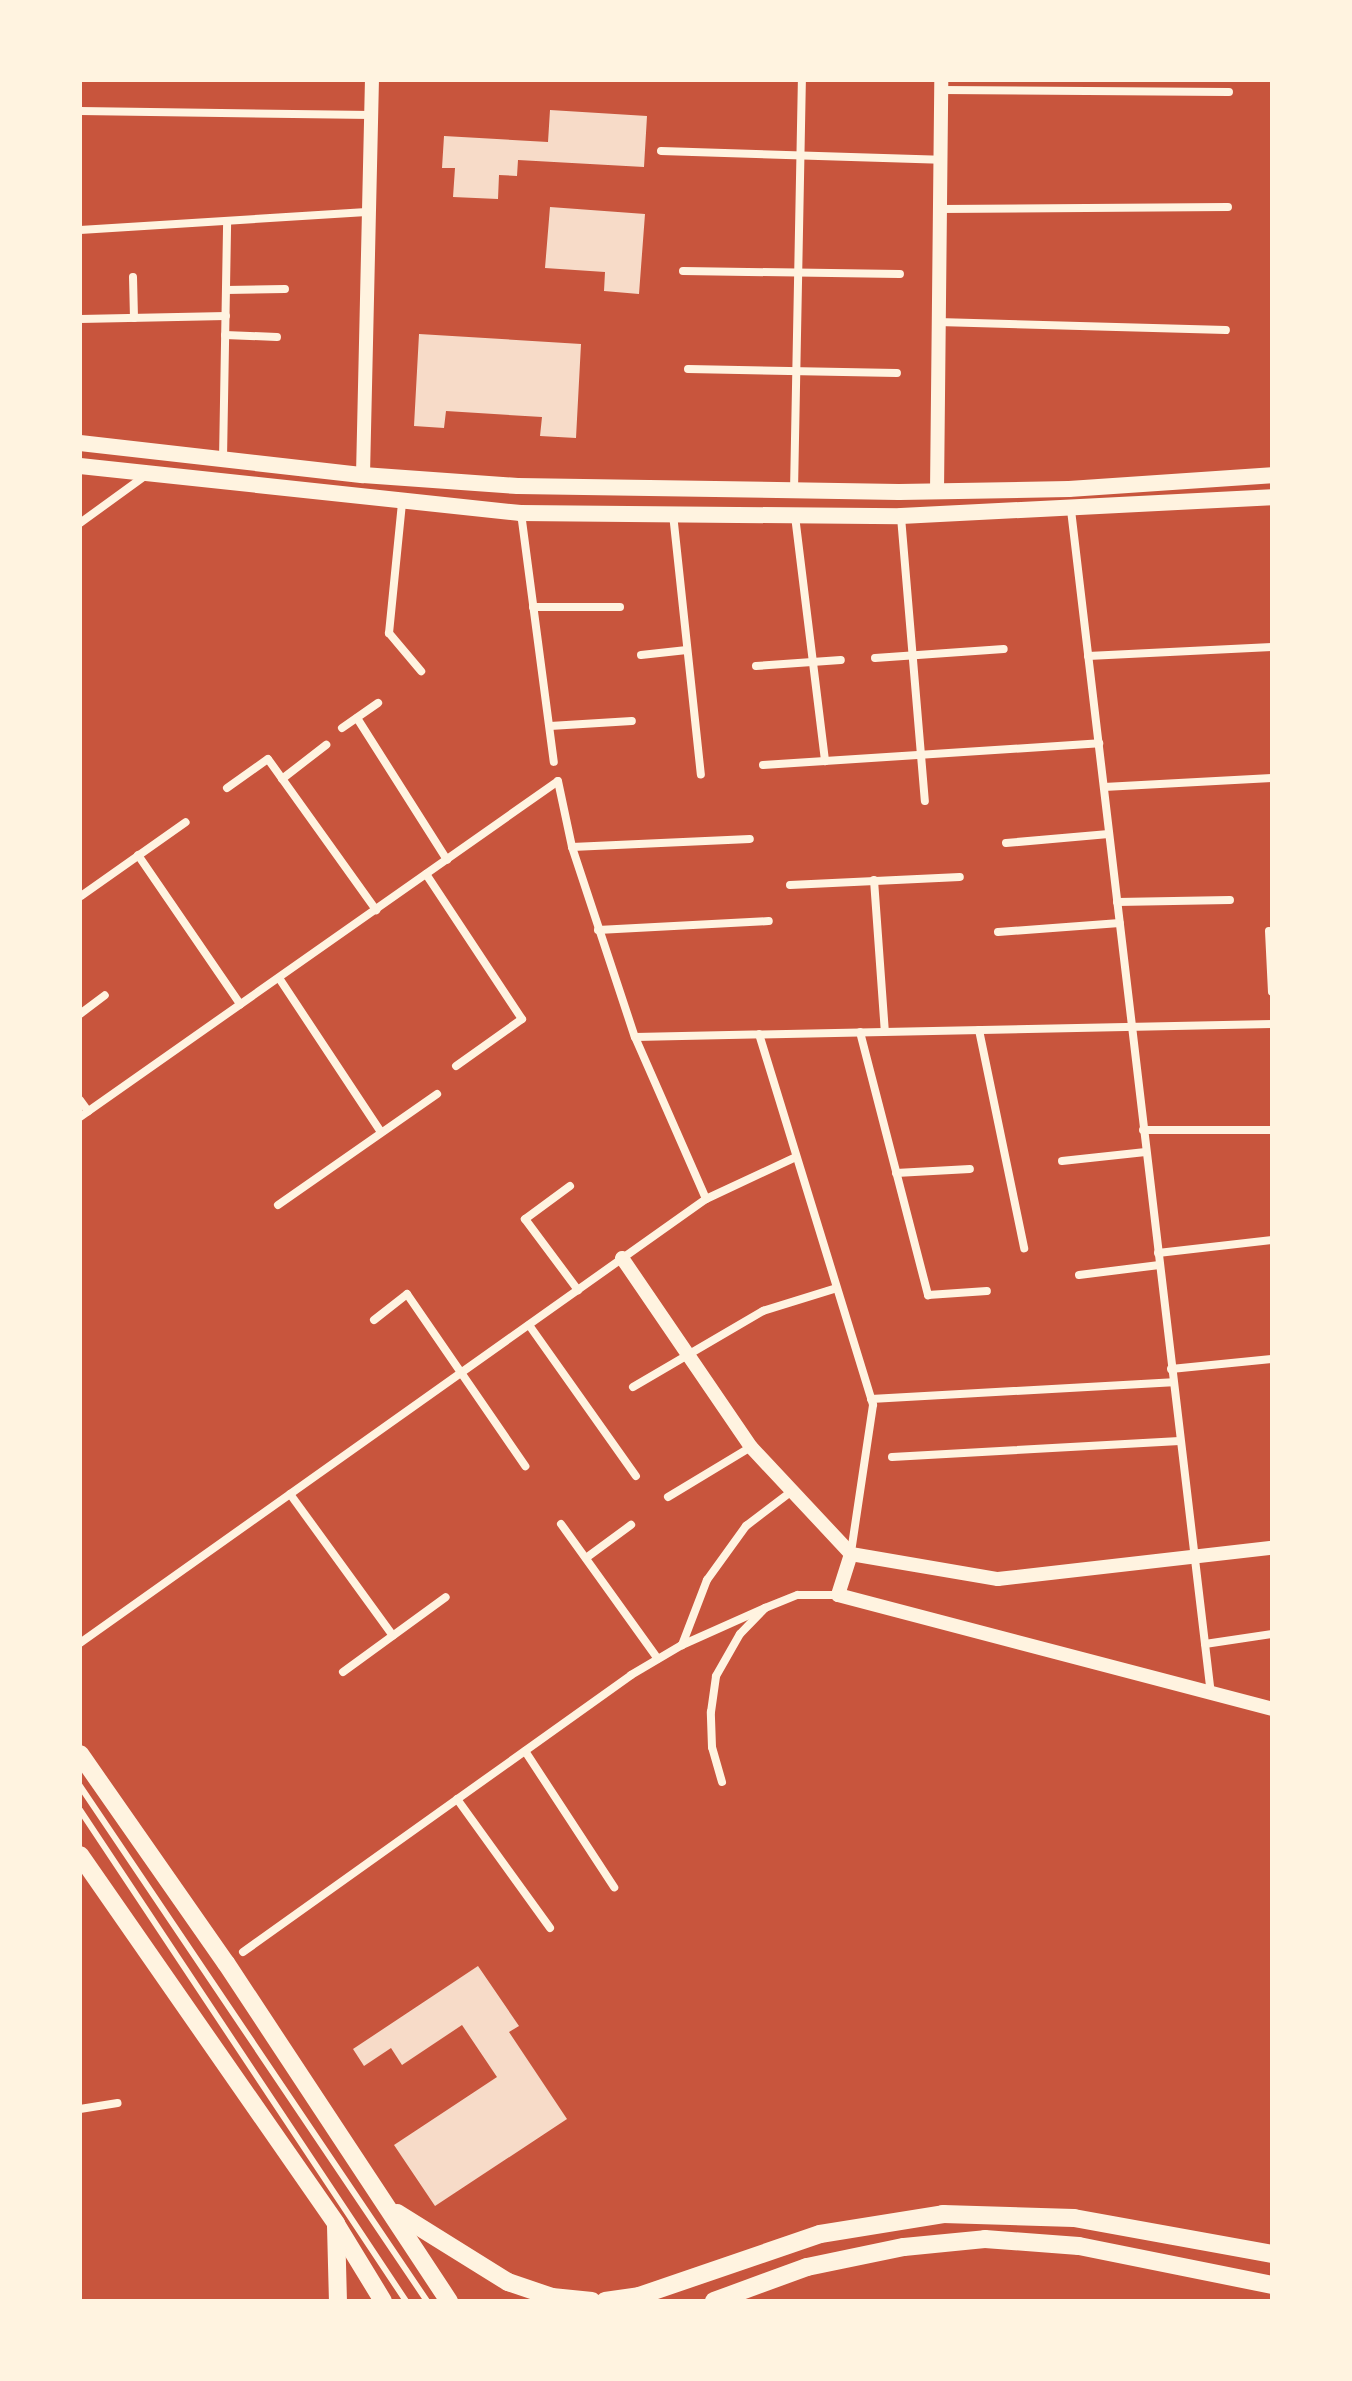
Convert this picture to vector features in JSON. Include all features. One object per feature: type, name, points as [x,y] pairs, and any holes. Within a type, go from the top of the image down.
[{"type":"highway","points":[[80,1754],[391,2209],[449,2301]]},
{"type":"highway","points":[[80,1855],[336,2224],[383,2301]]},
{"type":"highway","points":[[391,2209],[508,2282],[552,2297],[592,2301]]},
{"type":"highway","points":[[605,2301],[639,2296],[820,2234],[943,2214],[1074,2218],[1272,2254]]},
{"type":"highway","points":[[336,2224],[338,2301]]},
{"type":"highway","points":[[714,2301],[807,2267],[904,2247],[985,2239],[1079,2246],[1272,2285]]},
{"type":"main road","points":[[80,443],[363,475],[518,486],[899,492],[1069,489],[1272,475]]},
{"type":"main road","points":[[145,476],[148,453]]},
{"type":"main road","points":[[221,485],[223,460]]},
{"type":"main road","points":[[80,466],[221,485],[520,513],[901,516],[937,512],[1071,510],[1272,497]]},
{"type":"main road","points":[[360,499],[363,475]]},
{"type":"main road","points":[[402,503],[405,478]]},
{"type":"main road","points":[[518,486],[520,513]]},
{"type":"main road","points":[[671,488],[672,513]]},
{"type":"main road","points":[[1069,489],[1071,510]]},
{"type":"main road","points":[[794,491],[795,515]]},
{"type":"main road","points":[[937,491],[937,512]]},
{"type":"main road","points":[[899,492],[901,516]]},
{"type":"street","points":[[363,475],[372,80]]},
{"type":"street","points":[[794,491],[799,371],[802,80]]},
{"type":"street","points":[[937,491],[941,85],[1229,92]]},
{"type":"street","points":[[80,111],[373,115]]},
{"type":"street","points":[[661,151],[940,160]]},
{"type":"street","points":[[940,209],[1228,207]]},
{"type":"street","points":[[80,230],[371,212]]},
{"type":"street","points":[[223,460],[227,221]]},
{"type":"street","points":[[683,271],[900,274]]},
{"type":"street","points":[[133,277],[134,318]]},
{"type":"street","points":[[226,290],[285,289]]},
{"type":"street","points":[[80,319],[226,316]]},
{"type":"street","points":[[938,322],[1226,330]]},
{"type":"street","points":[[225,335],[277,337]]},
{"type":"street","points":[[688,369],[897,373]]},
{"type":"street","points":[[80,523],[145,476]]},
{"type":"street","points":[[402,503],[389,633],[421,671]]},
{"type":"street","points":[[1071,510],[1211,1694]]},
{"type":"street","points":[[520,513],[554,762]]},
{"type":"street","points":[[672,513],[701,775]]},
{"type":"street","points":[[795,515],[825,761]]},
{"type":"street","points":[[901,516],[925,801]]},
{"type":"street","points":[[533,607],[620,607]]},
{"type":"street","points":[[1088,656],[1272,647]]},
{"type":"street","points":[[875,658],[1004,649]]},
{"type":"street","points":[[641,655],[687,650]]},
{"type":"street","points":[[756,666],[841,660]]},
{"type":"street","points":[[342,728],[378,703]]},
{"type":"street","points":[[357,718],[447,860]]},
{"type":"street","points":[[550,726],[632,721]]},
{"type":"street","points":[[763,765],[1099,743]]},
{"type":"street","points":[[282,779],[326,745]]},
{"type":"street","points":[[227,788],[268,759],[376,910]]},
{"type":"street","points":[[1104,787],[1272,778]]},
{"type":"street","points":[[80,1100],[84,1114],[558,781],[572,847],[635,1037],[706,1199]]},
{"type":"street","points":[[81,896],[186,822]]},
{"type":"street","points":[[1006,843],[1109,834]]},
{"type":"street","points":[[572,847],[750,839]]},
{"type":"street","points":[[138,855],[240,1004]]},
{"type":"street","points":[[426,874],[522,1019],[456,1066]]},
{"type":"street","points":[[790,885],[960,877]]},
{"type":"street","points":[[874,880],[885,1032]]},
{"type":"street","points":[[1117,902],[1230,900]]},
{"type":"street","points":[[598,930],[769,921]]},
{"type":"street","points":[[998,932],[1120,923]]},
{"type":"street","points":[[1269,931],[1272,992]]},
{"type":"street","points":[[279,978],[381,1132]]},
{"type":"street","points":[[80,1014],[105,995]]},
{"type":"street","points":[[635,1037],[1272,1024]]},
{"type":"street","points":[[979,1030],[1024,1248]]},
{"type":"street","points":[[860,1032],[928,1295],[987,1291]]},
{"type":"street","points":[[759,1034],[871,1399],[851,1554],[838,1595]]},
{"type":"street","points":[[278,1205],[437,1094]]},
{"type":"street","points":[[1143,1130],[1272,1130]]},
{"type":"street","points":[[1062,1161],[1146,1152]]},
{"type":"street","points":[[80,1643],[706,1199],[796,1157]]},
{"type":"street","points":[[896,1173],[970,1169]]},
{"type":"street","points":[[570,1186],[525,1219],[578,1290]]},
{"type":"street","points":[[1158,1253],[1272,1240]]},
{"type":"street","points":[[622,1258],[751,1447],[851,1554],[998,1579],[1272,1548]]},
{"type":"street","points":[[1079,1275],[1159,1265]]},
{"type":"street","points":[[633,1387],[686,1352],[763,1311],[837,1288]]},
{"type":"street","points":[[374,1320],[407,1294],[525,1466]]},
{"type":"street","points":[[529,1325],[636,1476]]},
{"type":"street","points":[[1171,1369],[1272,1359]]},
{"type":"street","points":[[871,1399],[1173,1382]]},
{"type":"street","points":[[892,1457],[1180,1441]]},
{"type":"street","points":[[668,1497],[751,1447]]},
{"type":"street","points":[[682,1645],[707,1580],[746,1526],[792,1491]]},
{"type":"street","points":[[290,1494],[393,1636]]},
{"type":"street","points":[[561,1524],[658,1659]]},
{"type":"street","points":[[586,1558],[631,1525]]},
{"type":"street","points":[[243,1952],[658,1659],[682,1645],[798,1595],[838,1595],[1272,1709]]},
{"type":"street","points":[[343,1672],[446,1597]]},
{"type":"street","points":[[722,1782],[712,1747],[716,1676],[740,1634],[765,1608]]},
{"type":"street","points":[[1205,1644],[1272,1634]]},
{"type":"street","points":[[525,1751],[614,1887]]},
{"type":"street","points":[[457,1799],[550,1928]]},
{"type":"street","points":[[80,2109],[118,2103]]},
{"type":"lane","points":[[80,1786],[384,2231],[427,2301]]},
{"type":"lane","points":[[80,1810],[406,2301]]},
{"type":"building","points":[[550,110],[647,116],[644,167],[518,160],[517,176],[499,175],[498,199],[453,197],[455,168],[442,168],[444,136],[548,142]]},
{"type":"building","points":[[550,207],[645,214],[639,294],[604,291],[605,272],[545,268]]},
{"type":"building","points":[[419,334],[581,344],[576,438],[540,436],[542,417],[446,411],[444,428],[414,426]]},
{"type":"building","points":[[478,1966],[519,2026],[509,2032],[567,2119],[435,2206],[394,2145],[497,2077],[462,2025],[402,2065],[391,2048],[364,2066],[353,2049]]}]
